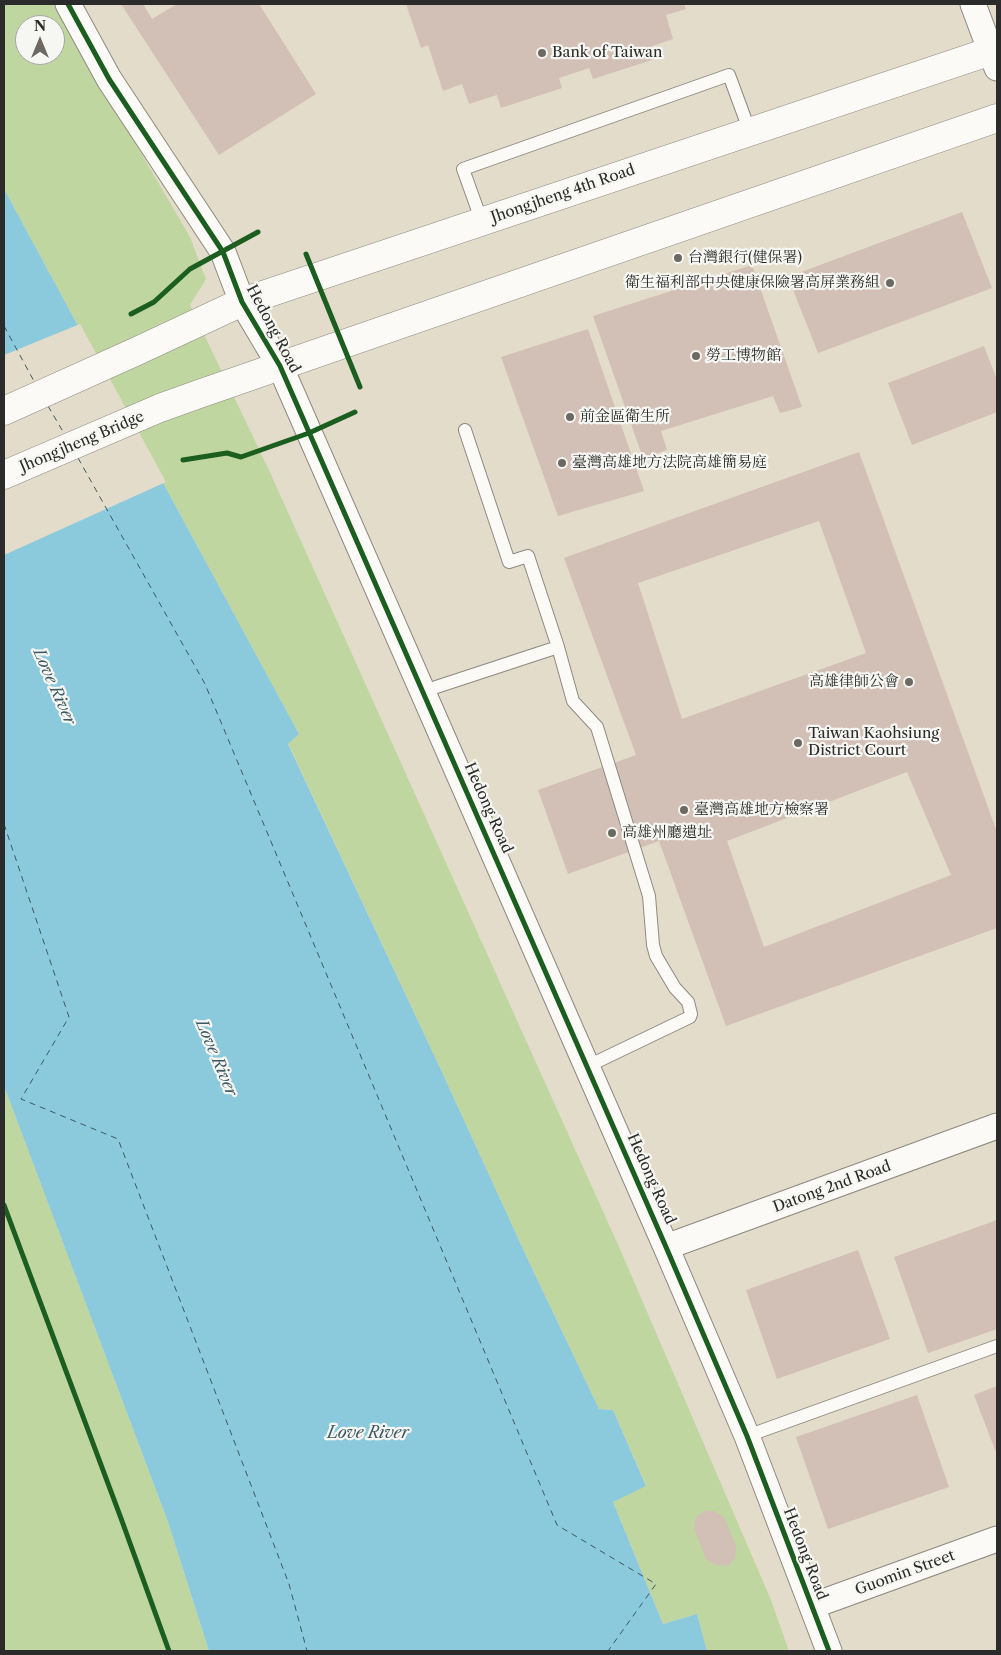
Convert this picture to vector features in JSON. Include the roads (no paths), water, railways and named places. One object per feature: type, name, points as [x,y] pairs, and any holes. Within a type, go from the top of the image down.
[{"type":"street","name":"Hedong Road","points":[[68,4],[109,79],[223,252],[242,302],[280,366],[588,1066],[747,1436],[829,1651]]},
{"type":"street","points":[[973,4],[995,56]]},
{"type":"street","name":"Jhongjheng 4th Road","points":[[4,411],[242,302],[750,132],[995,56]]},
{"type":"street","points":[[280,366],[997,118]]},
{"type":"street","name":"Jhongjheng Bridge","points":[[4,475],[160,408],[280,366]]},
{"type":"street","name":"Datong 2nd Road","points":[[666,1247],[997,1126]]},
{"type":"street","name":"Guomin Street","points":[[812,1606],[997,1539]]},
{"type":"lane","points":[[482,222],[463,169],[730,75],[750,132]]},
{"type":"lane","points":[[464,430],[509,562],[528,556],[558,647],[573,701],[596,726],[600,736],[648,896],[653,945],[656,956],[675,988],[688,1002],[691,1010],[690,1017],[588,1066]]},
{"type":"lane","points":[[424,691],[558,647]]},
{"type":"lane","points":[[747,1436],[997,1346]]},
{"type":"water","name":"Love River","points":[[4,189],[299,734],[288,744],[599,1409],[613,1410],[646,1486],[613,1502],[663,1624],[697,1614],[707,1651],[209,1651],[168,1522],[4,1086]]},
{"type":"place","name":"Bank of Taiwan","points":[[542,53]]},
{"type":"place","name":"台灣銀行(健保署)","points":[[678,258]]},
{"type":"place","name":"衛生福利部中央健康保險署高屏業務組","points":[[890,283]]},
{"type":"place","name":"勞工博物館","points":[[696,356]]},
{"type":"place","name":"前金區衛生所","points":[[570,417]]},
{"type":"place","name":"臺灣高雄地方法院高雄簡易庭","points":[[562,463]]},
{"type":"place","name":"高雄律師公會","points":[[909,682]]},
{"type":"place","name":"Taiwan Kaohsiung District Court","points":[[798,743]]},
{"type":"place","name":"臺灣高雄地方檢察署","points":[[684,810]]},
{"type":"place","name":"高雄州廳遺址","points":[[612,833]]}]
